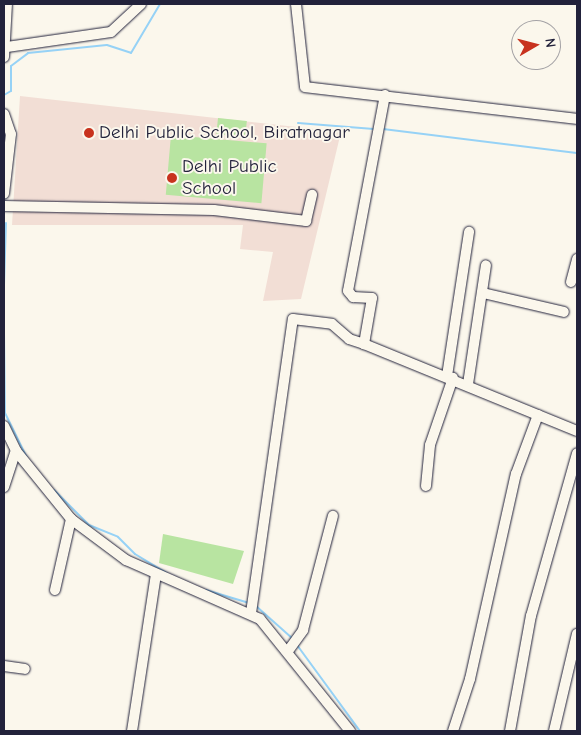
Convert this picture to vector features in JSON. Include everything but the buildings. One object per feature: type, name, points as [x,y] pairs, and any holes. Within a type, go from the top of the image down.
[{"type":"street","points":[[6,4],[5,52],[111,32],[141,4]]},
{"type":"street","points":[[296,4],[302,85],[577,119]]},
{"type":"street","points":[[364,344],[372,298],[353,297],[348,291],[385,95]]},
{"type":"street","points":[[4,114],[11,134],[4,194]]},
{"type":"street","points":[[4,206],[214,210],[306,221],[312,195]]},
{"type":"street","points":[[426,486],[430,446],[450,377],[469,232]]},
{"type":"street","points":[[571,282],[577,260]]},
{"type":"street","points":[[468,384],[486,265]]},
{"type":"street","points":[[483,293],[564,312]]},
{"type":"street","points":[[251,613],[293,319],[332,324],[349,339],[468,384],[577,431]]},
{"type":"street","points":[[453,731],[470,679],[516,474],[538,415]]},
{"type":"street","points":[[4,426],[16,451],[71,520],[126,560],[156,575],[251,613],[288,651],[350,731]]},
{"type":"street","points":[[4,486],[16,451]]},
{"type":"street","points":[[510,731],[534,607],[577,453]]},
{"type":"street","points":[[288,651],[303,630],[333,516]]},
{"type":"street","points":[[55,590],[71,520]]},
{"type":"street","points":[[132,731],[156,575]]},
{"type":"street","points":[[554,731],[577,634]]},
{"type":"street","points":[[4,666],[25,669]]},
{"type":"shaded area","name":"Delhi Public School","points":[[20,96],[341,132],[301,299],[263,301],[273,252],[240,249],[243,225],[12,225]]},
{"type":"green space","points":[[218,118],[247,121],[245,137],[216,134]]},
{"type":"green space","points":[[171,135],[267,143],[261,203],[166,195]]},
{"type":"green space","points":[[163,534],[244,551],[233,584],[159,563]]},
{"type":"waterway","points":[[4,95],[11,91],[11,66],[28,53],[107,45],[131,53],[160,4]]},
{"type":"waterway","points":[[298,123],[374,129]]},
{"type":"waterway","points":[[383,129],[577,153]]},
{"type":"waterway","points":[[4,285],[6,223]]},
{"type":"waterway","points":[[4,333],[5,413],[27,458]]},
{"type":"waterway","points":[[54,490],[89,525],[118,537],[135,554],[167,573]]},
{"type":"waterway","points":[[206,590],[249,603]]},
{"type":"waterway","points":[[256,606],[293,639]]},
{"type":"waterway","points":[[297,645],[360,731]]},
{"type":"place","name":"Delhi Public School, Biratnagar","points":[[89,133]]},
{"type":"place","name":"Delhi Public School","points":[[172,178]]}]
